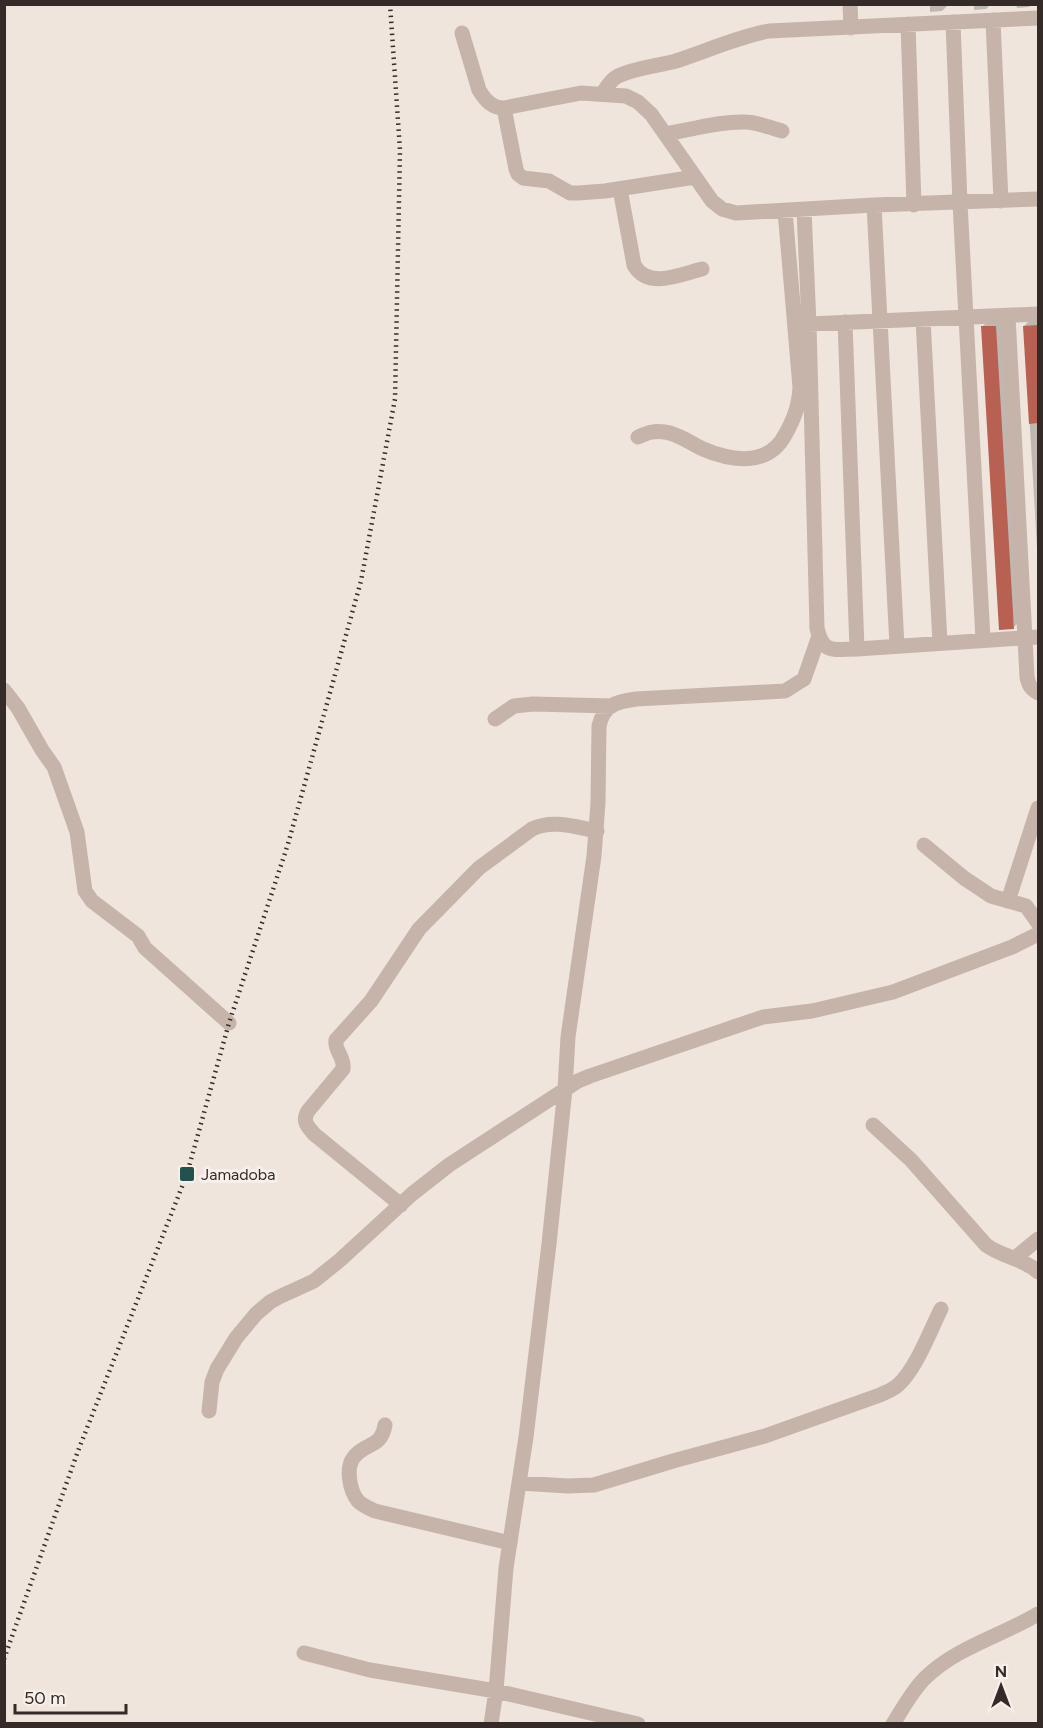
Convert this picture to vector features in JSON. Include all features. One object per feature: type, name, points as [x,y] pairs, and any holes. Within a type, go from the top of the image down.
[{"type":"street","points":[[850,4],[851,28]]},
{"type":"street","points":[[603,93],[615,77],[688,57],[755,34],[785,29],[851,28],[1038,18]]},
{"type":"street","points":[[993,20],[1001,201]]},
{"type":"street","points":[[953,22],[983,640]]},
{"type":"street","points":[[908,24],[914,205]]},
{"type":"street","points":[[462,33],[478,90],[496,108],[580,93],[626,96],[638,102],[651,114],[712,201],[722,209],[736,213],[1038,199]]},
{"type":"street","points":[[504,108],[516,169],[523,178],[549,181],[570,193],[591,193],[695,177]]},
{"type":"street","points":[[665,134],[733,122],[758,124],[782,131]]},
{"type":"street","points":[[620,189],[634,265],[638,272],[646,278],[655,279],[702,269]]},
{"type":"street","points":[[874,205],[897,646]]},
{"type":"street","points":[[804,210],[817,628],[822,644],[826,648],[857,649],[1032,638]]},
{"type":"street","points":[[638,437],[649,432],[663,431],[675,434],[703,449],[749,459],[768,454],[783,440],[798,409],[800,387],[785,211]]},
{"type":"street","points":[[809,324],[1038,314]]},
{"type":"street","points":[[1008,316],[1032,638],[1029,685],[1038,693]]},
{"type":"street","points":[[923,319],[940,643]]},
{"type":"street","points":[[845,322],[857,649]]},
{"type":"street","points":[[491,1724],[496,1691],[503,1596],[549,1244],[570,1016],[597,831],[599,726],[604,711],[624,701],[785,691],[804,680],[819,636]]},
{"type":"street","points":[[4,690],[18,708],[54,768],[77,832],[85,891],[92,901],[138,936],[145,948],[229,1023]]},
{"type":"street","points":[[495,719],[513,706],[533,704],[612,706]]},
{"type":"street","points":[[1008,901],[1038,808]]},
{"type":"street","points":[[401,1205],[314,1134],[305,1121],[308,1111],[343,1069],[342,1058],[335,1045],[336,1040],[371,1000],[419,929],[479,868],[539,826],[560,824],[597,831]]},
{"type":"street","points":[[924,845],[991,896],[1026,906],[1038,923]]},
{"type":"street","points":[[209,1411],[212,1382],[217,1369],[236,1338],[256,1314],[270,1302],[314,1281],[412,1194],[449,1165],[565,1089],[590,1076],[763,1017],[812,1011],[893,992],[1012,947],[1038,934]]},
{"type":"street","points":[[873,1125],[911,1160],[986,1245],[994,1251],[1025,1261],[1038,1272]]},
{"type":"street","points":[[1015,1258],[1038,1239]]},
{"type":"street","points":[[519,1483],[594,1485],[765,1436],[880,1395],[897,1386],[903,1379],[927,1339],[941,1309]]},
{"type":"street","points":[[384,1425],[383,1434],[379,1440],[356,1454],[349,1468],[351,1486],[359,1502],[375,1510],[510,1543]]},
{"type":"street","points":[[893,1724],[924,1679],[937,1668],[979,1643],[1038,1614]]},
{"type":"street","points":[[304,1653],[370,1670],[496,1691],[638,1724]]},
{"type":"building","points":[[1038,325],[1038,423],[1029,424],[1023,326]]},
{"type":"building","points":[[981,326],[996,326],[1014,629],[999,630]]},
{"type":"railway","points":[[4,1659],[78,1451],[187,1174],[229,1023],[288,844],[361,581],[395,399],[400,150],[390,4]]},
{"type":"place","name":"Jamadoba","points":[[187,1174]]}]
